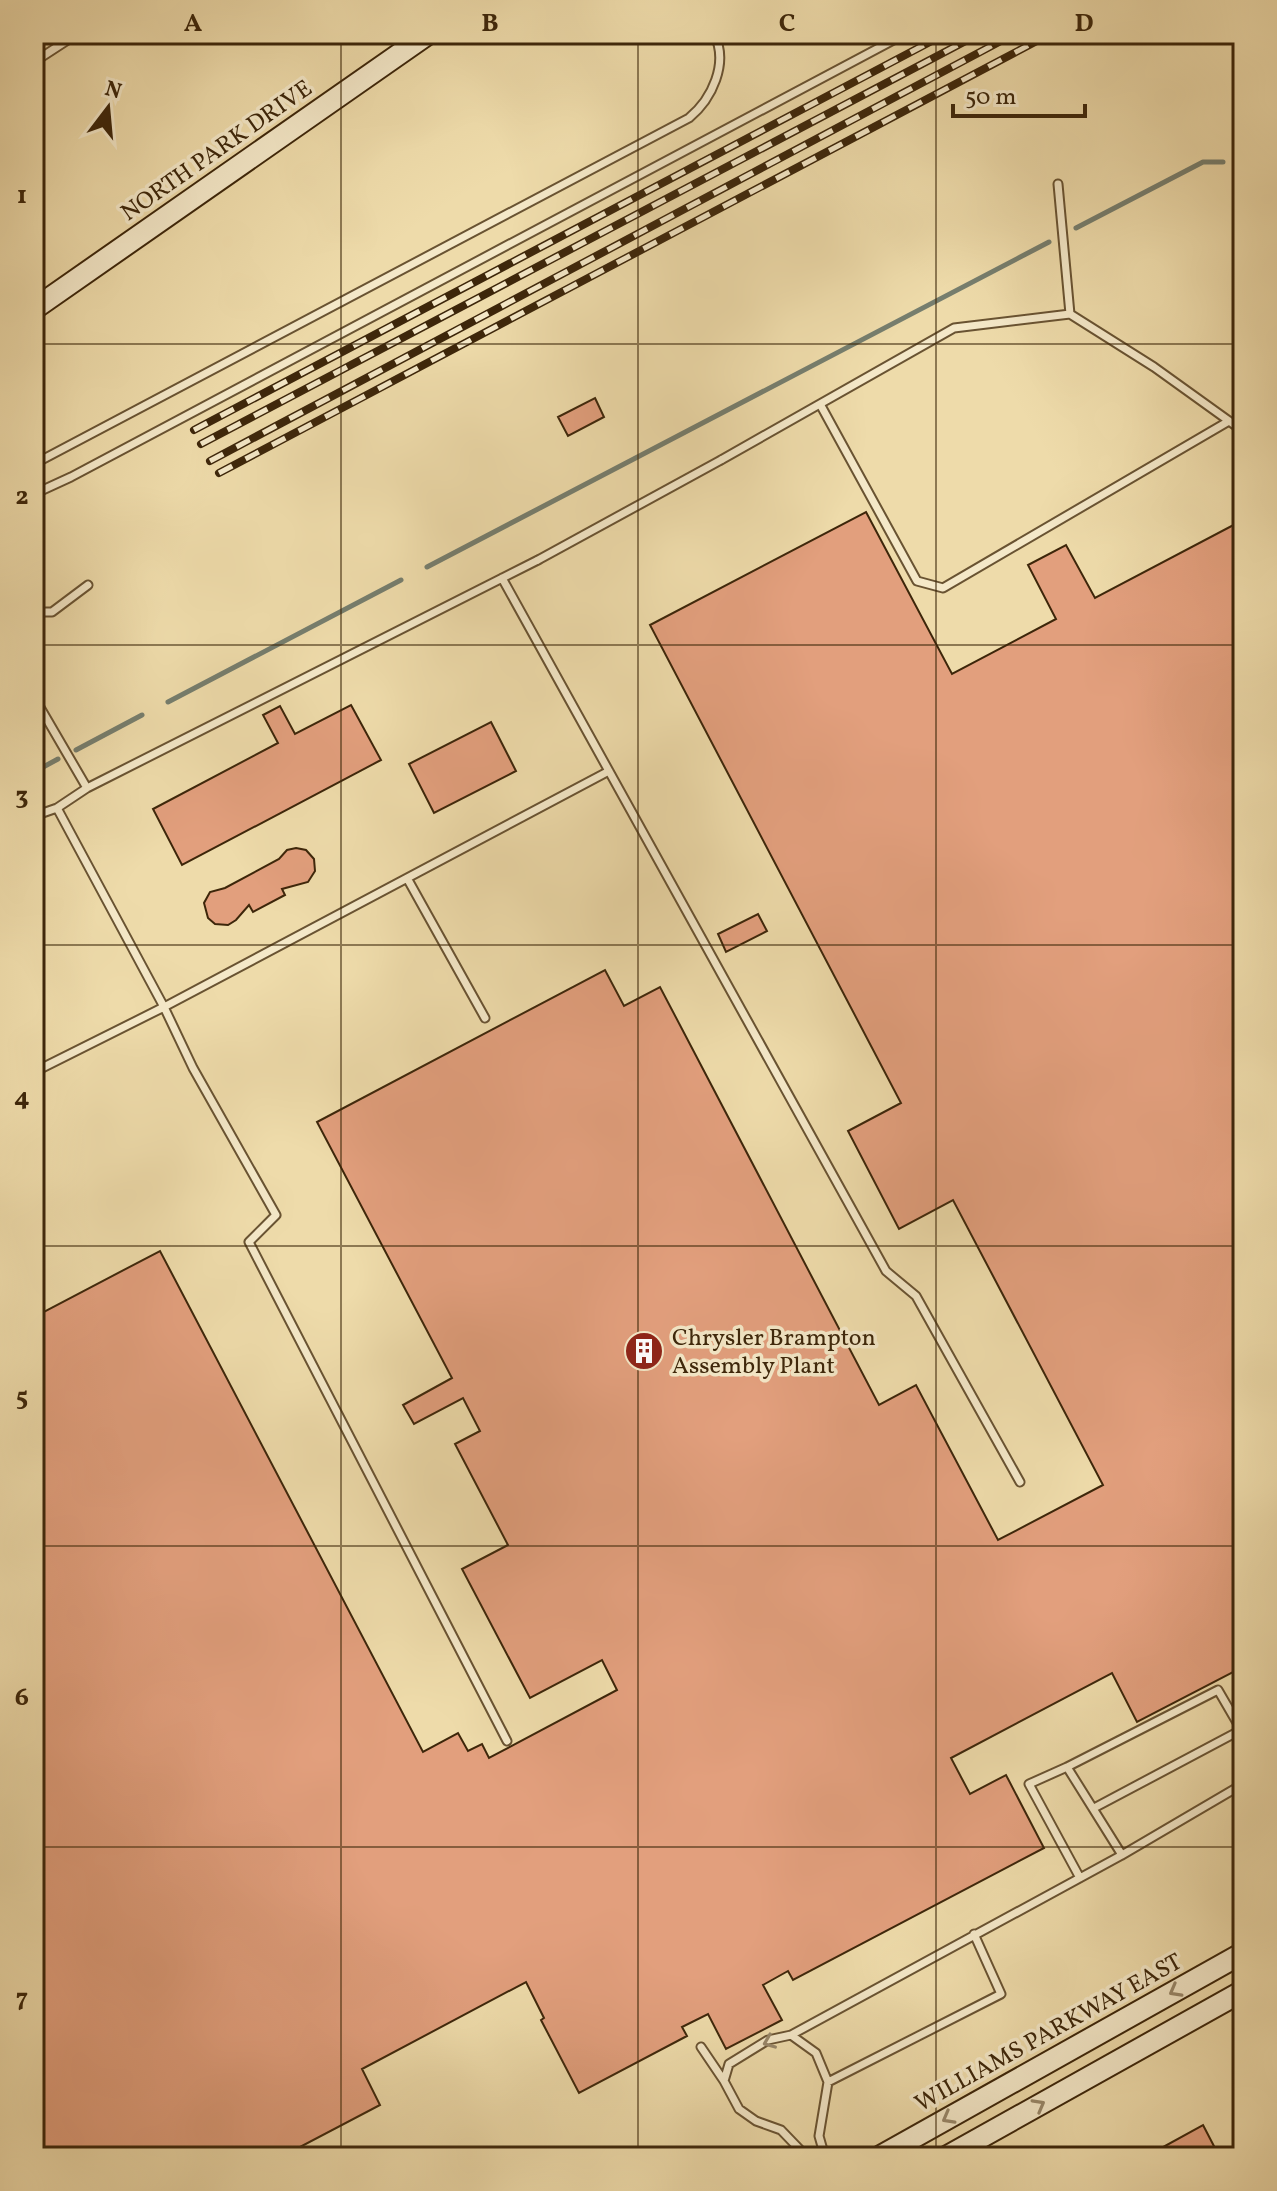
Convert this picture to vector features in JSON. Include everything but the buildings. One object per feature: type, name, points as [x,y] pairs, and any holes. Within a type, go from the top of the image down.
[{"type":"main road","name":"NORTH PARK DRIVE","points":[[34,309],[428,34]]},
{"type":"main road","name":"WILLIAMS PARKWAY EAST","points":[[879,2157],[1243,1953]]},
{"type":"main road","points":[[946,2157],[1243,1991]]},
{"type":"lane","points":[[34,62],[77,34]]},
{"type":"lane","points":[[34,464],[689,118],[701,108],[717,77],[720,62],[718,41],[714,34]]},
{"type":"lane","points":[[34,494],[905,34]]},
{"type":"lane","points":[[1058,184],[1070,314]]},
{"type":"lane","points":[[35,813],[57,808],[87,788],[538,560],[954,328],[1070,314],[1154,367],[1243,431]]},
{"type":"lane","points":[[820,404],[917,581],[943,588],[1229,421]]},
{"type":"lane","points":[[502,578],[886,1271],[916,1296],[1020,1482]]},
{"type":"lane","points":[[34,612],[52,612],[88,585]]},
{"type":"lane","points":[[34,697],[87,788]]},
{"type":"lane","points":[[34,1072],[164,1007],[609,771]]},
{"type":"lane","points":[[57,808],[164,1007],[193,1068],[276,1215],[249,1242],[507,1741]]},
{"type":"lane","points":[[407,878],[485,1018]]},
{"type":"lane","points":[[1080,1878],[1029,1784],[1218,1690],[1242,1732],[1094,1808]]},
{"type":"lane","points":[[1067,1767],[1122,1855]]},
{"type":"lane","points":[[724,2081],[729,2064],[768,2040],[791,2035],[1122,1855],[1243,1784]]},
{"type":"lane","points":[[828,2082],[1001,1994],[974,1934]]},
{"type":"lane","points":[[791,2035],[816,2053],[828,2082],[819,2136],[825,2157]]},
{"type":"lane","points":[[701,2047],[739,2109],[756,2121],[781,2130],[807,2157]]},
{"type":"waterway","points":[[1076,228],[1203,162],[1223,162]]},
{"type":"waterway","points":[[427,567],[1049,242]]},
{"type":"waterway","points":[[168,702],[401,580]]},
{"type":"waterway","points":[[76,750],[142,715]]},
{"type":"waterway","points":[[34,772],[58,759]]},
{"type":"railway","points":[[194,430],[945,34]]},
{"type":"railway","points":[[201,444],[979,34]]},
{"type":"railway","points":[[210,461],[1014,34]]},
{"type":"railway","points":[[219,473],[1050,34]]},
{"type":"place","name":"Chrysler Brampton Assembly Plant","points":[[644,1351]]}]
